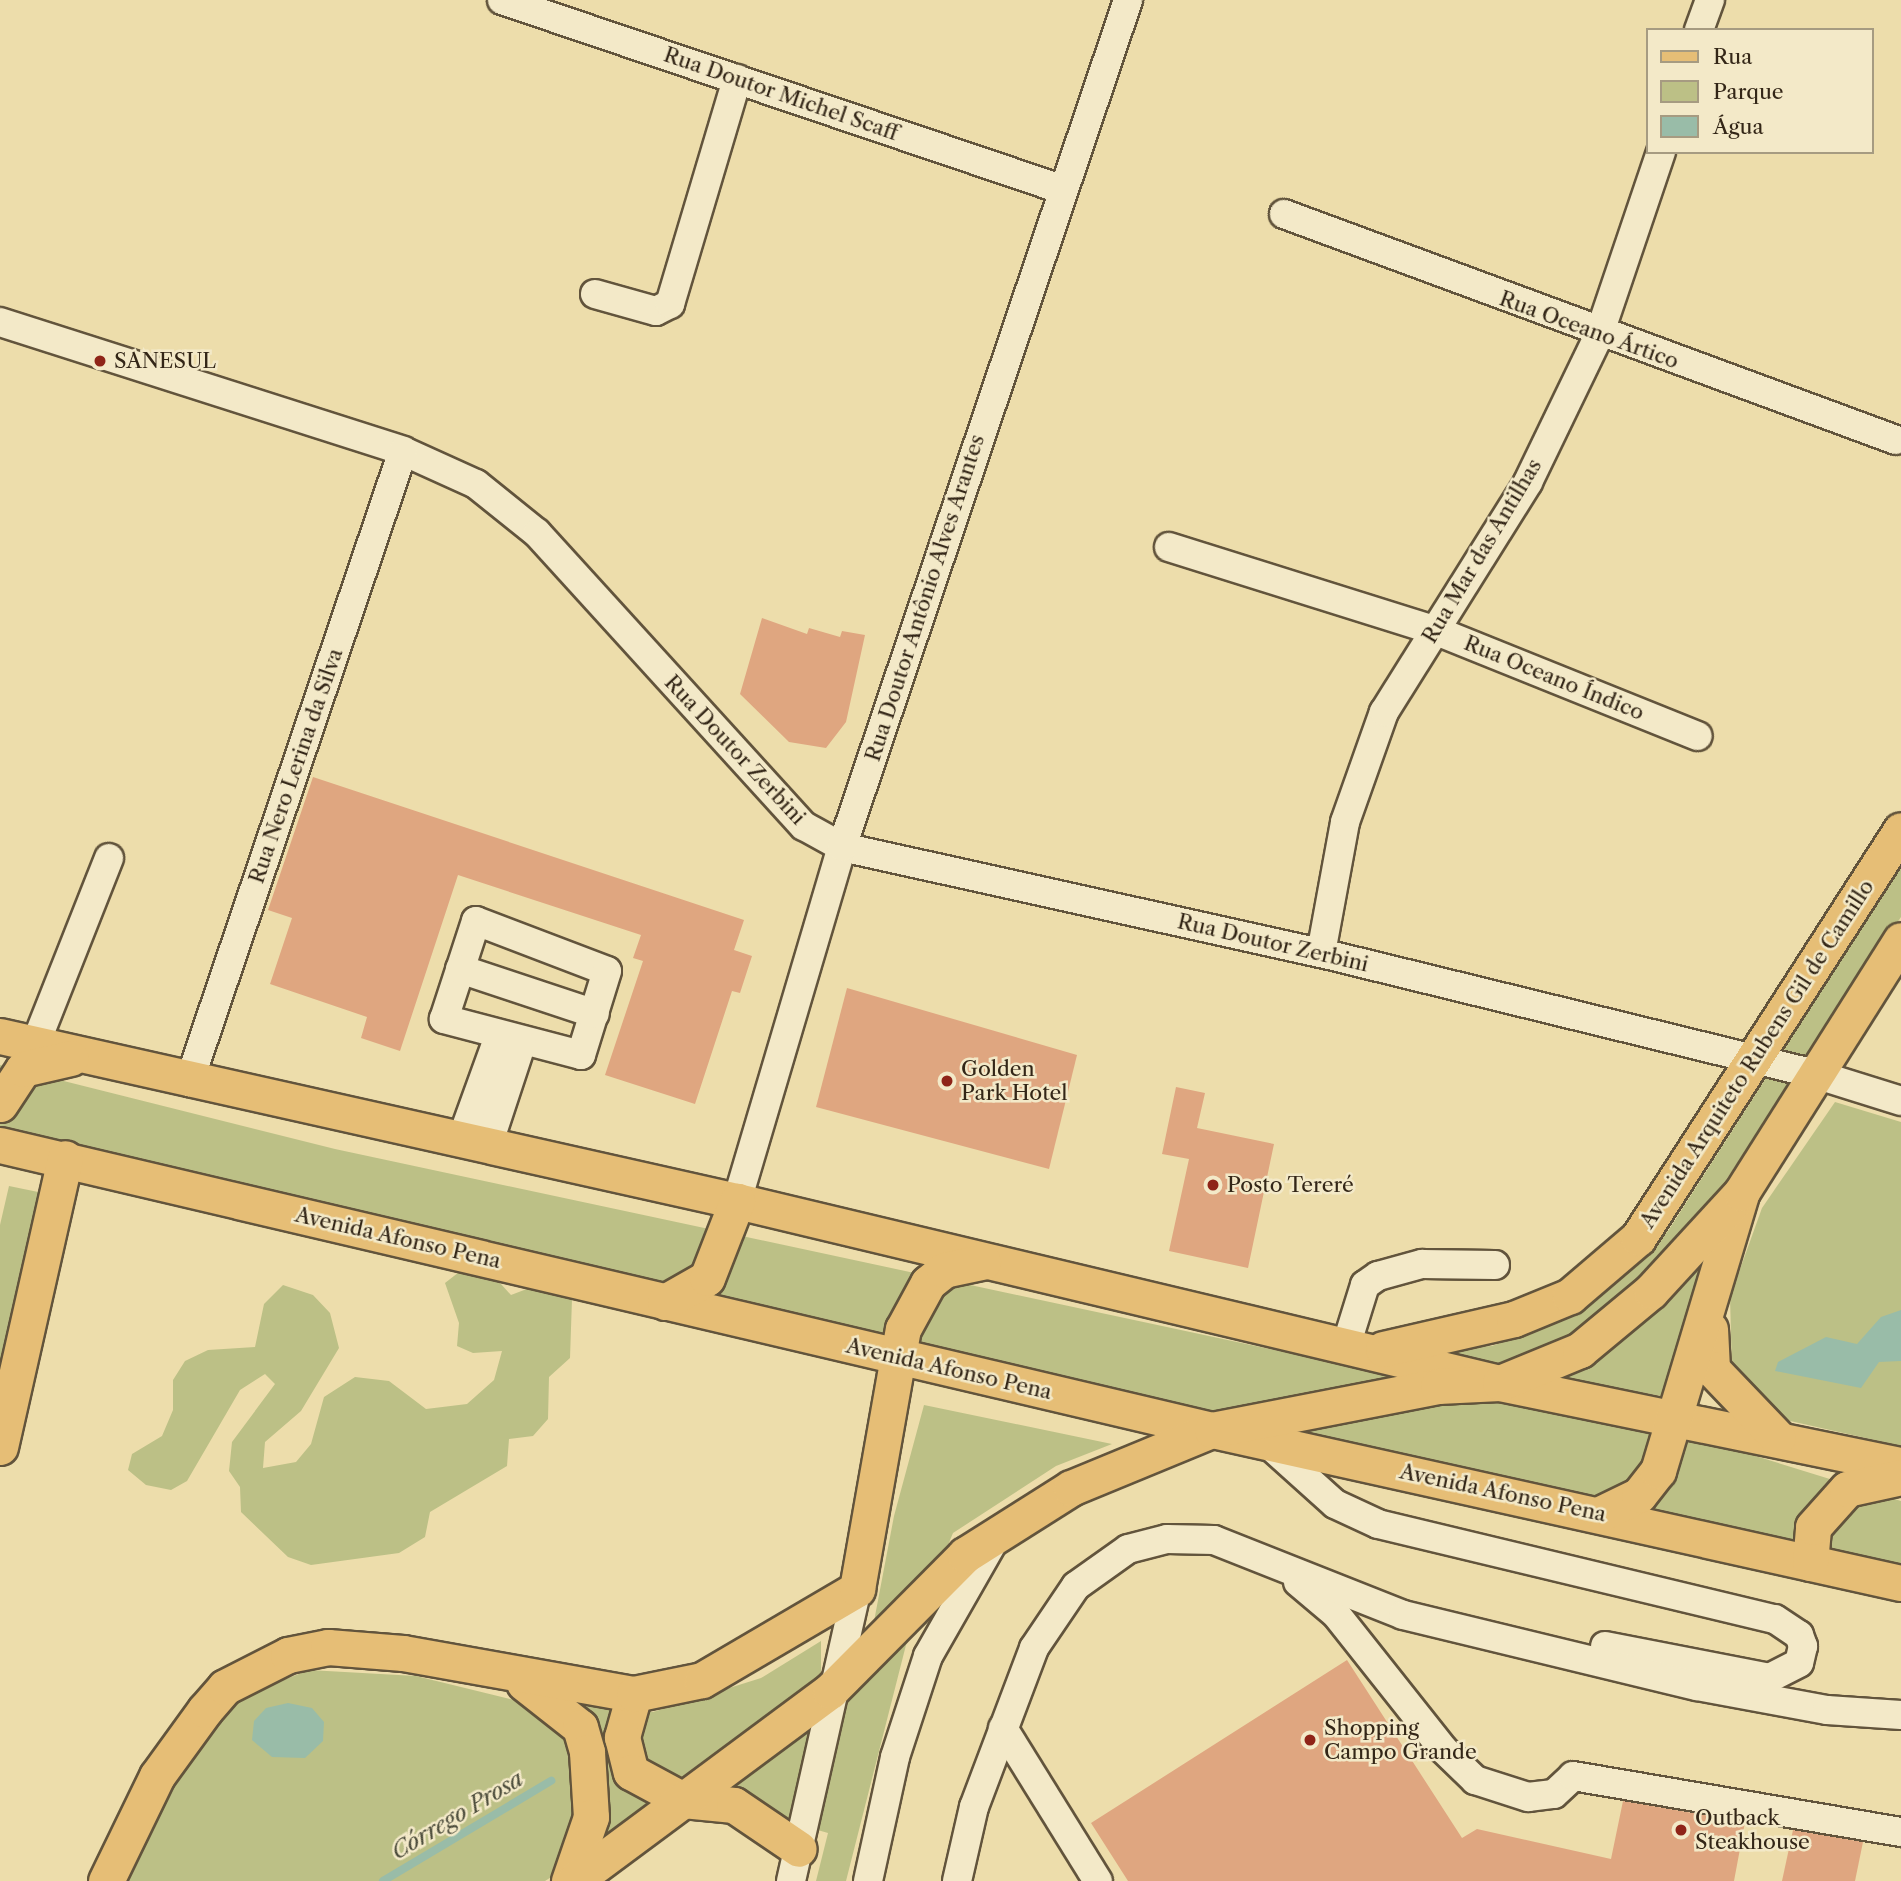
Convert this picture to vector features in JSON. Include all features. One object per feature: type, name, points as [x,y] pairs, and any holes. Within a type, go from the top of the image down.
[{"type":"main road","name":"Avenida Arquiteto Rubens Gil de Camillo","points":[[1358,1349],[1514,1319],[1570,1296],[1638,1238],[1756,1061],[1901,830]]},
{"type":"main road","points":[[571,1881],[830,1691],[965,1555],[1001,1531],[1124,1462],[1212,1430],[1438,1386],[1500,1383],[1580,1350],[1617,1321],[1741,1194],[1901,940]]},
{"type":"main road","points":[[0,1037],[189,1082],[737,1201],[1500,1383],[1901,1465]]},
{"type":"main road","points":[[0,1104],[23,1069],[85,1056]]},
{"type":"main road","name":"Avenida Afonso Pena","points":[[0,1145],[65,1158],[1212,1430],[1600,1514],[1901,1583]]},
{"type":"main road","points":[[0,1447],[65,1158]]},
{"type":"main road","points":[[1600,1514],[1652,1484],[1677,1419],[1741,1194]]},
{"type":"main road","points":[[665,1302],[706,1278],[737,1201]]},
{"type":"main road","points":[[106,1881],[157,1776],[205,1710],[225,1687],[288,1655],[328,1647],[403,1653],[516,1678],[634,1694],[702,1680],[803,1627],[857,1589],[899,1357],[917,1294],[944,1270],[985,1262]]},
{"type":"main road","points":[[1714,1293],[1712,1369],[1778,1438]]},
{"type":"main road","points":[[1810,1563],[1813,1527],[1847,1489],[1901,1477]]},
{"type":"main road","points":[[516,1678],[552,1699],[579,1727],[587,1752],[591,1817],[571,1881]]},
{"type":"main road","points":[[634,1694],[621,1753],[644,1785],[683,1800],[734,1805],[795,1865]]},
{"type":"street","name":"Rua Doutor Michel Scaff","points":[[502,0],[1061,189]]},
{"type":"street","name":"Rua Doutor Antônio Alves Arantes","points":[[737,1201],[842,847],[1061,189],[1128,0]]},
{"type":"street","points":[[595,294],[656,312],[670,304],[737,79]]},
{"type":"street","name":"Rua Mar das Antilhas","points":[[1321,953],[1331,882],[1363,761],[1384,712],[1528,482],[1599,335],[1660,154]]},
{"type":"street","name":"Rua Oceano Ártico","points":[[1284,214],[1599,335],[1896,440]]},
{"type":"street","name":"Rua Doutor Zerbini","points":[[0,322],[403,451],[476,484],[537,533],[804,826],[842,847],[1321,953],[1815,1074],[1901,1101]]},
{"type":"street","name":"Rua Nero Lerina da Silva","points":[[189,1082],[403,451]]},
{"type":"street","name":"Rua Oceano Índico","points":[[1169,547],[1434,631],[1698,736]]},
{"type":"street","points":[[35,1045],[109,858]]},
{"type":"street","points":[[476,921],[607,971],[595,1014],[581,1055],[511,1039],[444,1018],[476,921]]},
{"type":"street","points":[[460,969],[595,1014]]},
{"type":"street","points":[[474,1143],[511,1039]]},
{"type":"street","points":[[1358,1349],[1365,1285],[1378,1276],[1422,1264],[1495,1265]]},
{"type":"street","points":[[1265,1441],[1335,1504],[1378,1524],[1775,1619],[1799,1635],[1803,1646],[1799,1663],[1770,1678],[1582,1641],[1508,1640]]},
{"type":"street","points":[[868,1881],[895,1757],[928,1656],[961,1588],[1001,1531]]},
{"type":"street","points":[[957,1881],[1003,1728],[1034,1648],[1076,1586],[1128,1549],[1167,1539],[1214,1540],[1403,1615],[1698,1686],[1827,1710],[1901,1715]]},
{"type":"street","points":[[1259,1560],[1336,1614],[1443,1749],[1475,1780],[1528,1797],[1554,1794],[1573,1776],[1901,1832]]},
{"type":"street","points":[[795,1865],[830,1691],[857,1589]]},
{"type":"street","points":[[1003,1728],[1098,1881]]},
{"type":"street","points":[[1872,1828],[1901,1846]]},
{"type":"green space","points":[[1901,867],[1901,917],[1726,1180],[1672,1398],[1411,1350],[1492,1346],[1550,1325],[1600,1291],[1668,1231]]},
{"type":"green space","points":[[0,1065],[335,1149],[1723,1446],[1901,1501],[1901,1567],[1250,1425],[580,1263],[0,1145]]},
{"type":"green space","points":[[1835,1102],[1901,1122],[1901,1446],[1777,1418],[1732,1372],[1730,1297],[1762,1208]]},
{"type":"green space","points":[[9,1186],[43,1193],[0,1384],[0,1225]]},
{"type":"green space","points":[[463,1269],[490,1272],[511,1295],[532,1287],[572,1299],[570,1358],[549,1377],[548,1419],[533,1436],[509,1439],[507,1466],[430,1512],[425,1537],[399,1553],[311,1565],[288,1557],[241,1512],[240,1487],[229,1471],[232,1442],[275,1384],[265,1374],[240,1390],[187,1481],[171,1490],[146,1485],[128,1470],[132,1454],[162,1436],[173,1410],[173,1380],[185,1361],[208,1350],[255,1347],[264,1304],[283,1285],[313,1295],[330,1313],[339,1348],[301,1411],[265,1442],[263,1468],[296,1462],[311,1444],[324,1397],[355,1377],[389,1381],[426,1409],[467,1404],[494,1380],[502,1351],[473,1353],[457,1346],[459,1323],[445,1283]]},
{"type":"green space","points":[[924,1405],[1112,1444],[1056,1466],[953,1533],[906,1645],[846,1881],[816,1881],[828,1833],[783,1820],[731,1785],[864,1674],[894,1516]]},
{"type":"green space","points":[[821,1641],[821,1675],[649,1815],[545,1881],[122,1881],[169,1781],[205,1728],[241,1697],[309,1670],[416,1676],[514,1700],[653,1712],[761,1678]]},
{"type":"water","points":[[1901,1310],[1901,1361],[1879,1362],[1861,1388],[1775,1371],[1778,1362],[1826,1337],[1857,1344],[1881,1317]]},
{"type":"water","points":[[288,1703],[312,1708],[324,1722],[323,1741],[305,1758],[272,1757],[252,1740],[254,1721],[266,1708]]},
{"type":"building","points":[[762,618],[807,634],[809,628],[840,637],[842,631],[865,635],[846,722],[826,748],[789,742],[740,694]]},
{"type":"building","points":[[313,777],[744,920],[734,950],[752,956],[740,993],[732,991],[695,1104],[605,1075],[643,961],[633,958],[641,935],[458,875],[400,1051],[361,1038],[367,1017],[270,984],[292,918],[268,910]]},
{"type":"building","name":"Golden Park Hotel","points":[[847,988],[1077,1055],[1049,1169],[816,1107]]},
{"type":"building","points":[[1176,1087],[1205,1093],[1197,1128],[1274,1144],[1248,1268],[1169,1251],[1189,1159],[1162,1154]]},
{"type":"building","name":"Shopping Campo Grande","points":[[1347,1660],[1462,1838],[1477,1829],[1611,1859],[1623,1801],[1745,1822],[1734,1881],[1128,1881],[1091,1823]]},
{"type":"building","points":[[1793,1830],[1863,1842],[1855,1881],[1782,1881]]},
{"type":"waterway","name":"Córrego Prosa","points":[[383,1881],[551,1781]]},
{"type":"place","name":"SANESUL","points":[[100,361]]},
{"type":"place","name":"Golden Park Hotel","points":[[947,1081]]},
{"type":"place","name":"Posto Tereré","points":[[1213,1185]]},
{"type":"place","name":"Shopping Campo Grande","points":[[1310,1740]]},
{"type":"place","name":"Outback Steakhouse","points":[[1681,1830]]}]
